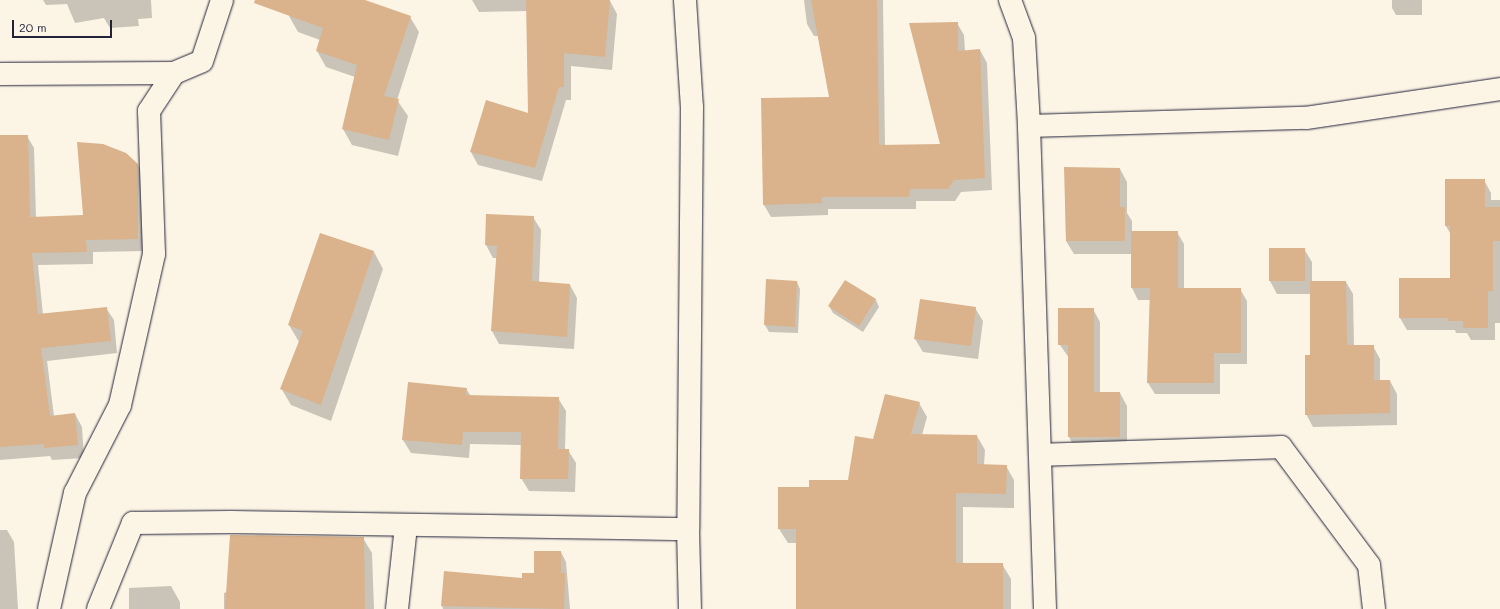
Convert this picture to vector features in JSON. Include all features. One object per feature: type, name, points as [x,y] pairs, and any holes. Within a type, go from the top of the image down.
[{"type":"street","points":[[0,74],[174,73],[202,61],[222,0]]},
{"type":"street","points":[[685,0],[692,107],[688,529],[690,609]]},
{"type":"street","points":[[1010,0],[1024,38],[1029,126],[1045,609]]},
{"type":"street","points":[[49,609],[48,605],[75,492],[120,405],[154,254],[149,111],[174,73]]},
{"type":"street","points":[[1029,126],[1306,118],[1500,89]]},
{"type":"street","points":[[1040,455],[1281,447],[1369,565],[1374,609]]},
{"type":"street","points":[[98,609],[133,524],[231,522],[406,526],[688,529]]},
{"type":"street","points":[[397,609],[406,526]]},
{"type":"building","points":[[255,0],[365,0],[411,16],[384,96],[399,99],[389,140],[342,129],[357,65],[316,51],[323,28],[254,3]]},
{"type":"building","points":[[526,0],[610,0],[605,57],[564,53],[564,87],[559,87],[535,168],[470,152],[486,100],[528,113]]},
{"type":"building","points":[[811,0],[877,0],[879,145],[940,144],[909,23],[958,22],[958,51],[980,49],[985,178],[954,180],[948,189],[910,189],[909,197],[822,197],[822,203],[763,205],[761,98],[829,97]]},
{"type":"building","points":[[0,135],[28,135],[30,217],[83,215],[77,142],[103,144],[126,153],[138,164],[138,239],[86,240],[87,252],[32,253],[38,314],[107,307],[111,341],[41,348],[50,416],[75,413],[78,445],[44,448],[44,444],[0,447]]},
{"type":"building","points":[[1064,167],[1120,168],[1120,207],[1125,207],[1125,241],[1066,241]]},
{"type":"building","points":[[1445,179],[1485,179],[1485,207],[1500,207],[1500,241],[1493,241],[1493,291],[1488,291],[1488,328],[1463,328],[1463,321],[1448,321],[1448,318],[1399,318],[1399,278],[1450,278],[1450,226],[1445,226]]},
{"type":"building","points":[[486,214],[534,216],[532,281],[570,284],[567,337],[491,331],[497,246],[485,245]]},
{"type":"building","points":[[1131,231],[1178,231],[1178,288],[1241,288],[1241,353],[1214,353],[1214,383],[1147,383],[1150,288],[1131,288]]},
{"type":"building","points":[[320,233],[374,251],[321,405],[280,389],[303,331],[288,325]]},
{"type":"building","points":[[1269,248],[1305,248],[1305,281],[1269,281]]},
{"type":"building","points":[[766,279],[797,281],[795,327],[764,325]]},
{"type":"building","points":[[845,280],[876,299],[859,326],[828,306]]},
{"type":"building","points":[[1310,281],[1346,281],[1347,345],[1374,345],[1374,380],[1390,380],[1390,413],[1305,415],[1305,355],[1310,355]]},
{"type":"building","points":[[920,299],[976,307],[971,346],[914,339]]},
{"type":"building","points":[[1058,308],[1094,308],[1094,392],[1120,392],[1120,437],[1068,437],[1068,345],[1058,345]]},
{"type":"building","points":[[408,382],[467,388],[466,395],[559,397],[558,449],[569,449],[568,479],[520,479],[521,432],[463,432],[462,445],[402,440]]},
{"type":"building","points":[[885,394],[920,402],[911,434],[977,435],[977,464],[1007,465],[1006,494],[956,493],[956,563],[1003,563],[1003,609],[796,609],[796,529],[778,529],[778,487],[809,487],[809,480],[848,480],[855,436],[873,439]]},
{"type":"building","points":[[230,535],[364,537],[365,609],[225,609]]},
{"type":"building","points":[[534,551],[561,551],[561,573],[565,573],[564,609],[441,606],[444,571],[522,578],[522,573],[534,573]]}]
